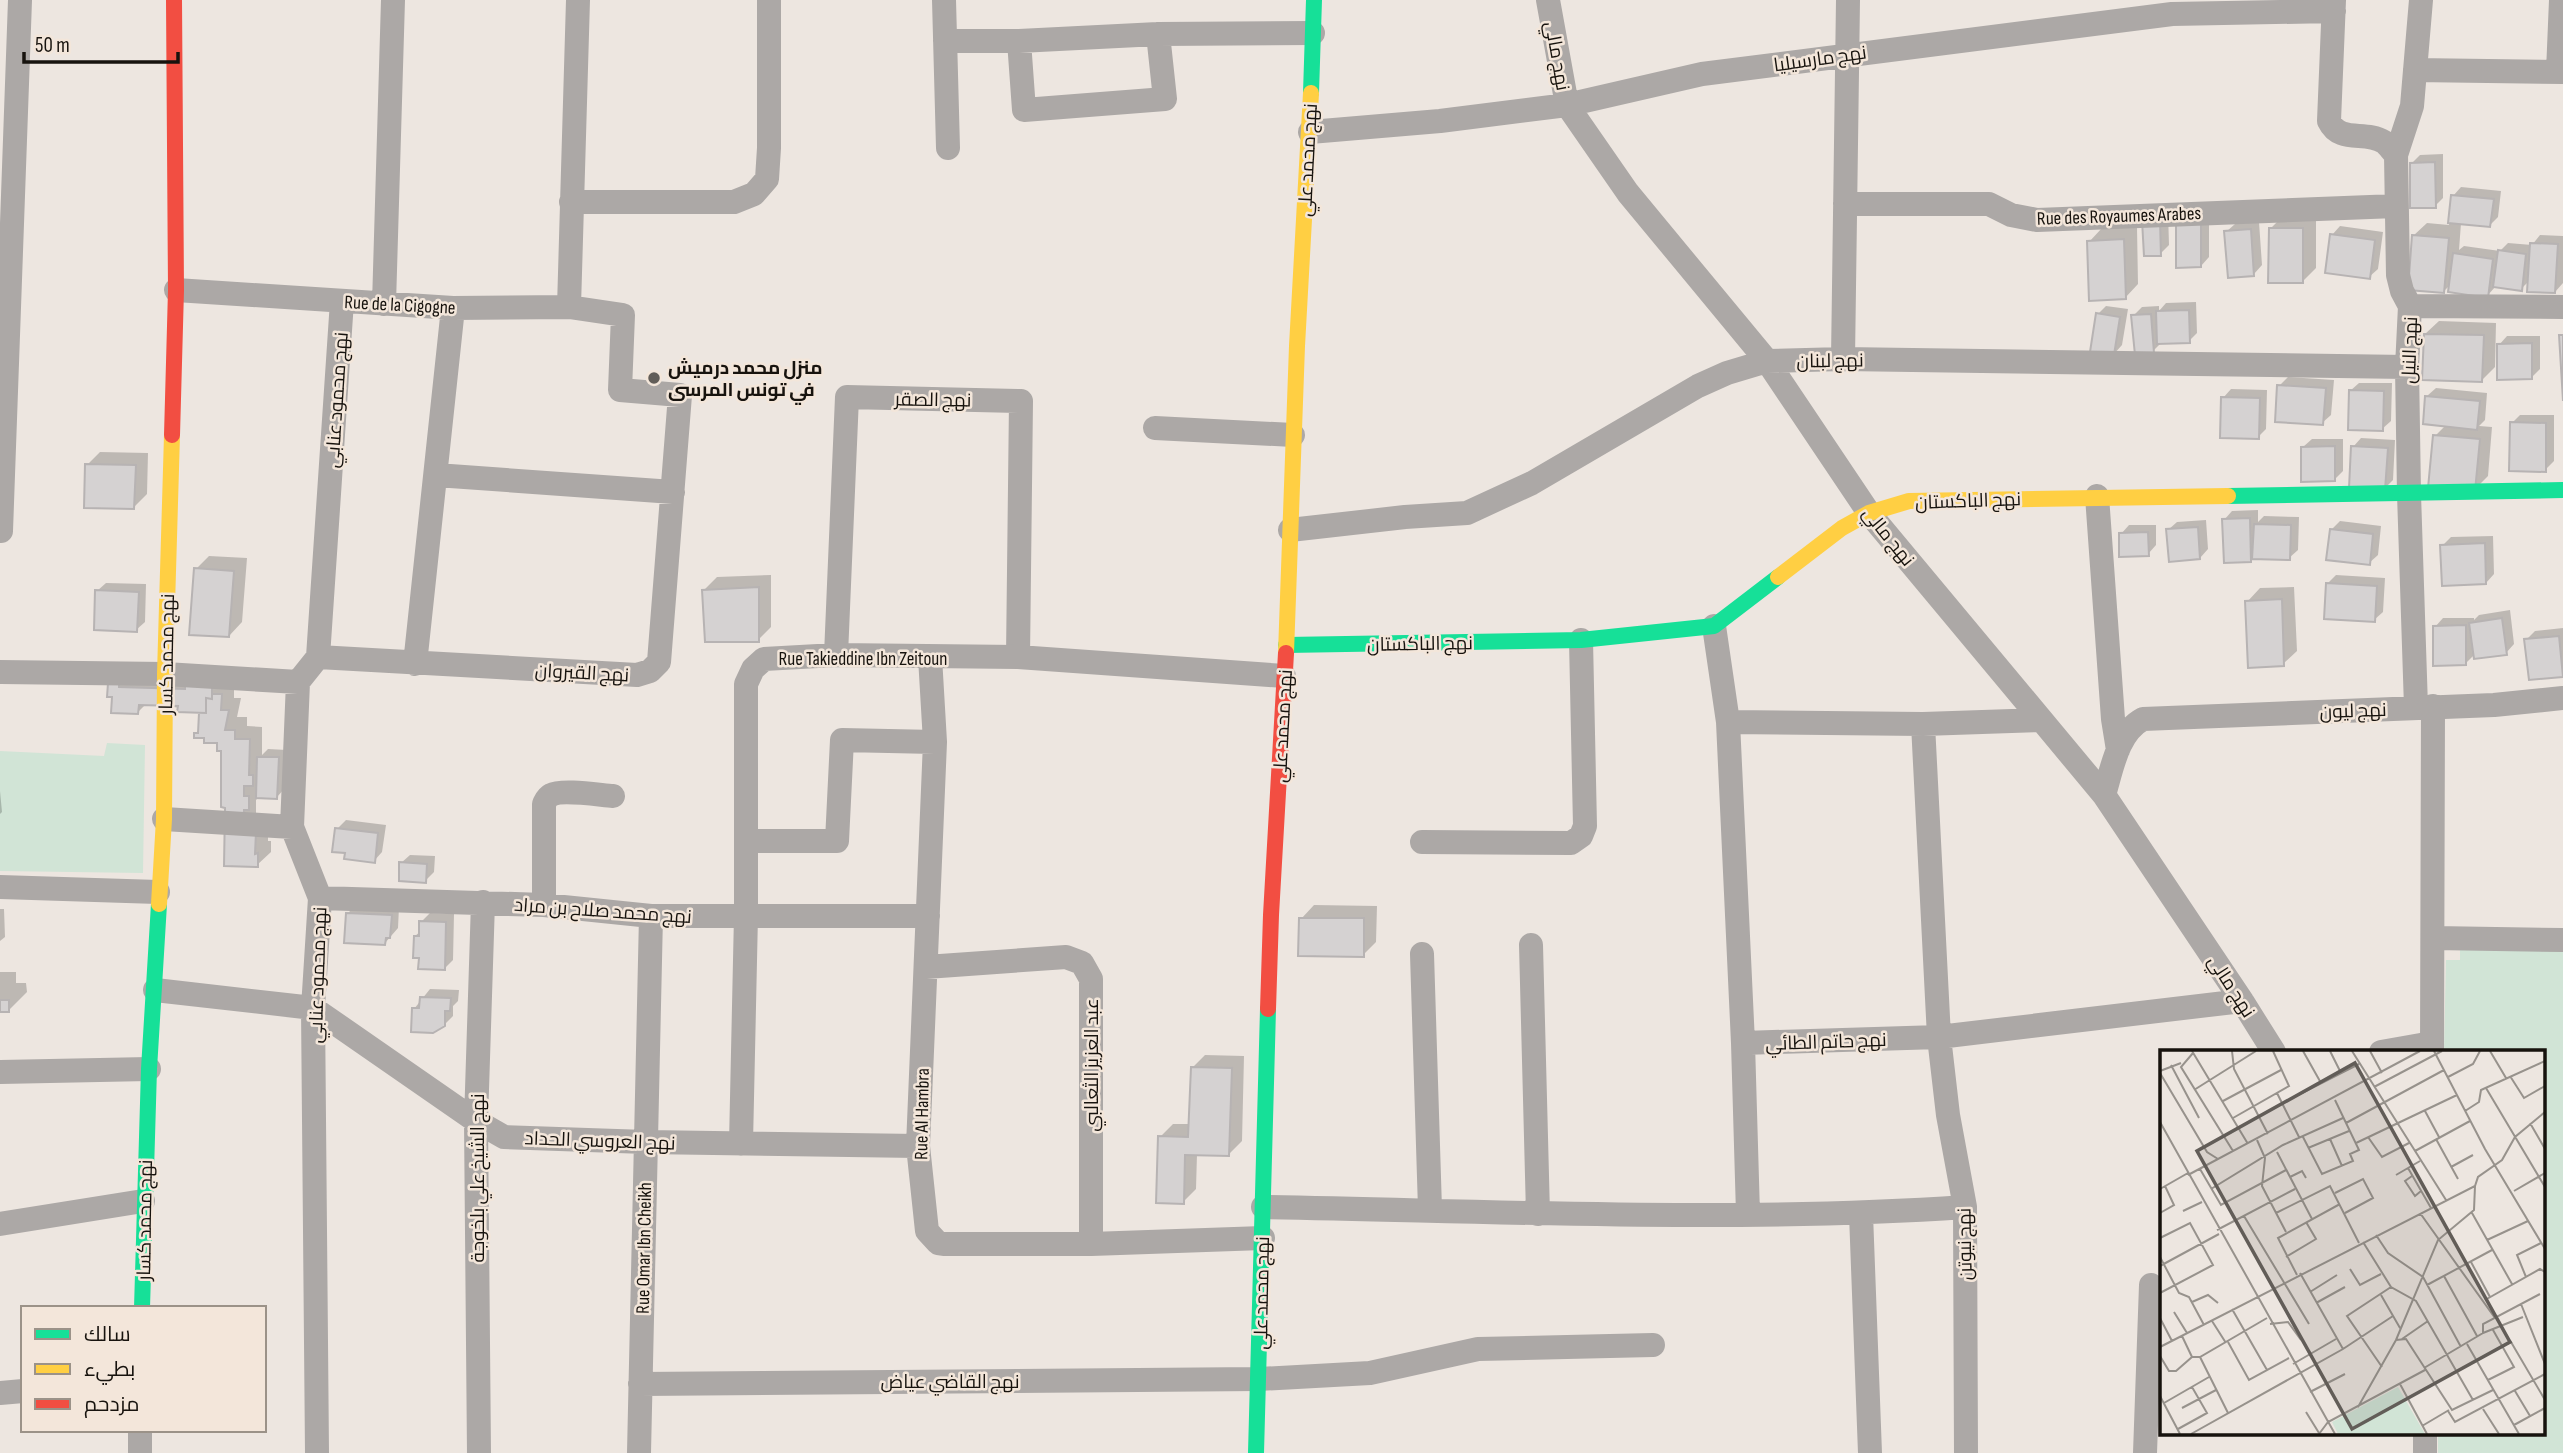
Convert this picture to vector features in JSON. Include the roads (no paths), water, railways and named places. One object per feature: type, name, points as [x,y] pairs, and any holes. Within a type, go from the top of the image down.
[{"type":"street","points":[[1,531],[7,136],[20,0]]},
{"type":"street","name":"نهج محمد كسار","points":[[142,1306],[143,1201],[164,819],[165,674],[176,290],[174,0]]},
{"type":"street","points":[[384,304],[393,0]]},
{"type":"street","points":[[569,307],[579,0]]},
{"type":"street","points":[[571,202],[734,202],[754,194],[766,179],[769,148],[769,0]]},
{"type":"street","points":[[944,0],[948,148]]},
{"type":"street","name":"نهج محمد علي","points":[[1256,1453],[1271,915],[1286,645],[1293,435],[1310,132],[1314,0]]},
{"type":"street","name":"نهج مالي","points":[[1548,0],[1567,104],[1628,193],[1767,361],[1869,513],[2104,795],[2273,1050]]},
{"type":"street","points":[[1843,359],[1847,0]]},
{"type":"street","name":"نهج النيل","points":[[2421,0],[2412,106],[2396,155],[2396,206],[2398,275],[2410,306],[2407,367],[2409,494],[2425,707],[2434,938],[2432,1048]]},
{"type":"street","points":[[2415,70],[2560,72],[2561,0]]},
{"type":"street","points":[[2334,6],[2329,121],[2333,129],[2341,135],[2366,136],[2383,142],[2396,155]]},
{"type":"street","name":"نهج مارسيليا","points":[[1310,132],[1440,121],[1567,104],[1702,74],[2172,7],[2334,6]]},
{"type":"street","points":[[945,41],[1019,41],[1158,34],[1313,33]]},
{"type":"street","points":[[1019,41],[1024,110],[1165,99],[1158,34]]},
{"type":"street","name":"Rue des Royaumes Arabes","points":[[1845,204],[1989,204],[2011,215],[2037,220],[2396,206]]},
{"type":"street","name":"Rue de la Cigogne","points":[[176,290],[453,308],[569,307],[624,315]]},
{"type":"street","name":"نهج محمود عنابي","points":[[318,657],[342,301]]},
{"type":"street","points":[[2410,306],[2563,307]]},
{"type":"street","points":[[415,664],[453,308]]},
{"type":"street","name":"نهج القيروان","points":[[318,657],[637,675],[650,671],[659,662],[680,395],[620,390],[624,315]]},
{"type":"street","name":"نهج لبنان","points":[[1290,530],[1467,513],[1531,483],[1699,386],[1727,373],[1767,361],[1843,359],[2407,367]]},
{"type":"street","name":"نهج الصقر","points":[[836,655],[847,397],[1021,401],[1018,657]]},
{"type":"street","points":[[1155,428],[1293,435]]},
{"type":"street","points":[[436,475],[673,492]]},
{"type":"street","name":"نهج الباكستان","points":[[1286,645],[1581,640],[1714,626],[1842,528],[1869,513],[1909,501],[2563,490]]},
{"type":"street","points":[[2097,496],[2113,719],[2118,750],[2104,795]]},
{"type":"street","name":"نهج حاتم الطائي","points":[[1714,626],[1728,722],[1743,1043],[1939,1037],[2242,1001]]},
{"type":"street","points":[[1422,842],[1571,843],[1581,836],[1585,826],[1581,640]]},
{"type":"street","name":"Rue Takieddine Ibn Zeitoun","points":[[741,1144],[746,915],[746,684],[752,669],[764,659],[836,655],[1018,657],[1284,676]]},
{"type":"street","points":[[0,672],[165,674],[298,682],[318,657]]},
{"type":"street","name":"Rue Al Hambra","points":[[930,657],[935,742],[918,1146],[928,1231],[938,1243],[1091,1244],[1263,1238]]},
{"type":"street","name":"نهج محمود عنابي","points":[[298,682],[292,827],[320,898],[313,1008],[317,1453]]},
{"type":"street","name":"نهج ليون","points":[[2118,750],[2128,731],[2143,719],[2494,705],[2563,698]]},
{"type":"street","points":[[1728,722],[1923,724],[2041,720]]},
{"type":"street","name":"نهج نيوتن","points":[[1923,724],[1939,1037],[1948,1115],[1965,1207],[1966,1453]]},
{"type":"street","points":[[746,841],[838,841],[842,740],[935,742]]},
{"type":"street","points":[[544,905],[544,804],[547,798],[561,793],[613,796]]},
{"type":"street","points":[[164,819],[292,827]]},
{"type":"street","points":[[0,887],[158,892]]},
{"type":"street","name":"نهج محمد صلاح بن مراد","points":[[320,898],[544,905],[651,916],[928,916]]},
{"type":"street","name":"نهج الشيخ علي بلخوجة","points":[[479,1453],[476,1121],[483,902]]},
{"type":"street","name":"Rue Omar Ibn Cheikh","points":[[639,1453],[651,916]]},
{"type":"street","points":[[2434,938],[2563,940]]},
{"type":"street","points":[[1531,945],[1538,1214]]},
{"type":"street","points":[[1422,954],[1430,1209]]},
{"type":"street","name":"عبد العزيز الثعالبي","points":[[926,967],[1066,957],[1082,963],[1091,979],[1091,1244]]},
{"type":"street","name":"نهج العروسي الحداد","points":[[155,990],[313,1008],[476,1121],[504,1137],[918,1146]]},
{"type":"street","points":[[1743,1043],[1748,1214]]},
{"type":"street","points":[[2406,1050],[2432,1048]]},
{"type":"street","points":[[0,1072],[149,1069]]},
{"type":"street","points":[[0,1224],[143,1201]]},
{"type":"street","points":[[1263,1206],[1538,1214],[1861,1214],[1965,1207]]},
{"type":"street","points":[[1861,1214],[1870,1453]]},
{"type":"street","points":[[2145,1453],[2151,1285]]},
{"type":"street","name":"نهج القاضي عياض","points":[[640,1384],[1259,1379],[1370,1373],[1478,1349],[1653,1345]]},
{"type":"street","points":[[0,1392],[21,1391]]},
{"type":"street","points":[[140,1432],[140,1453]]},
{"type":"place","name":"منزل محمد درميش في تونس المرسى","points":[[654,378]]}]
